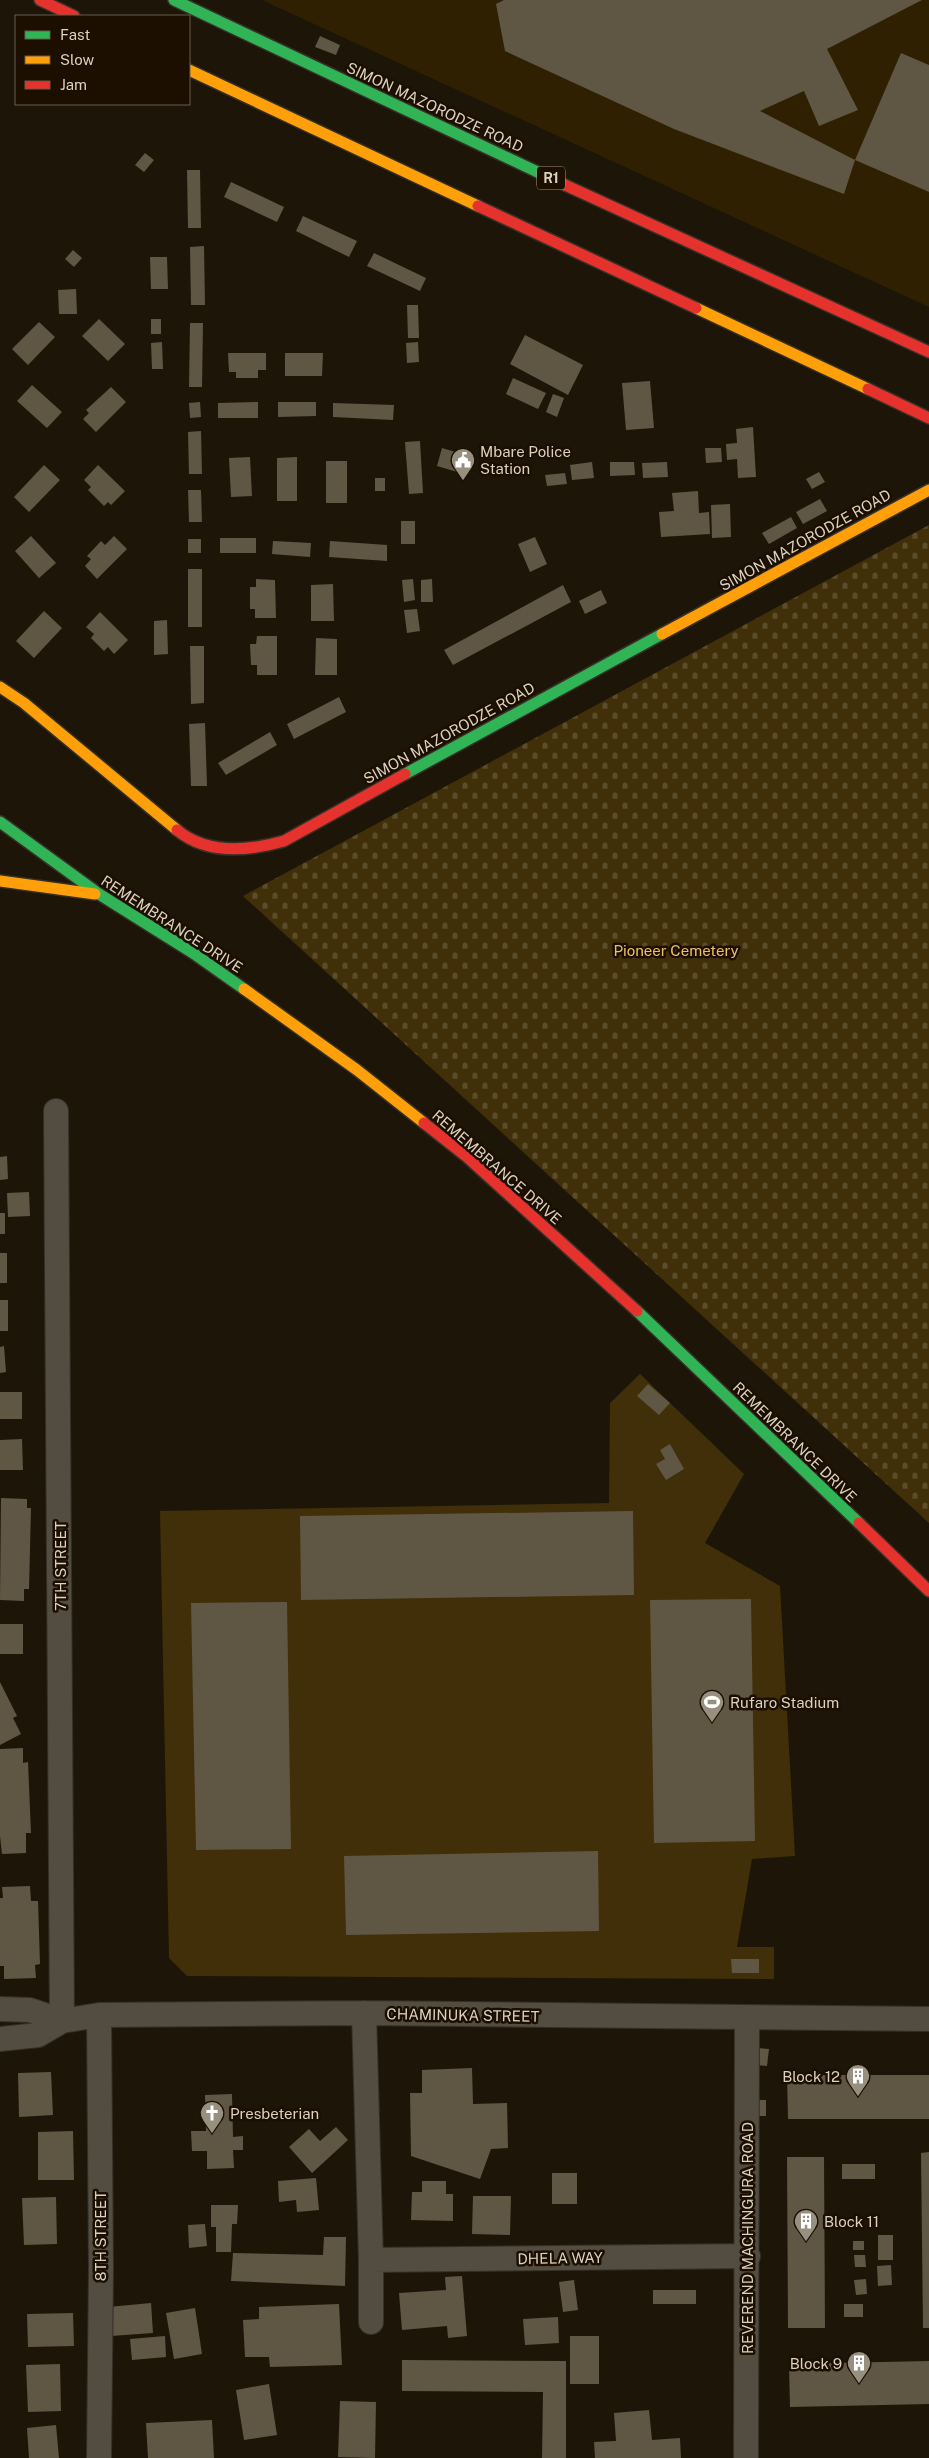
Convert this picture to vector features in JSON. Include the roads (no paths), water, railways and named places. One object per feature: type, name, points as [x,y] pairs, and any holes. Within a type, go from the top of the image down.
[{"type":"main road","points":[[40,0],[72,15]]},
{"type":"main road","name":"SIMON MAZORODZE ROAD","points":[[174,0],[418,117],[929,352]]},
{"type":"main road","points":[[190,70],[929,418]]},
{"type":"main road","name":"SIMON MAZORODZE ROAD","points":[[0,686],[24,703],[184,836],[211,847],[236,851],[261,848],[284,841],[473,734],[648,644],[929,490]]},
{"type":"main road","name":"REMEMBRANCE DRIVE","points":[[0,822],[99,894],[193,953],[356,1070],[466,1157],[614,1289],[929,1591]]},
{"type":"main road","points":[[0,881],[99,894]]},
{"type":"street","name":"7TH STREET","points":[[56,1111],[62,2021]]},
{"type":"street","name":"CHAMINUKA STREET","points":[[0,2009],[30,2010],[62,2021],[99,2015],[364,2013],[747,2019],[929,2019]]},
{"type":"street","points":[[364,2013],[371,2322]]},
{"type":"street","name":"8TH STREET","points":[[98,2458],[101,2269],[99,2015]]},
{"type":"street","name":"REVEREND MACHINGURA ROAD","points":[[746,2458],[748,2256],[747,2019]]},
{"type":"street","points":[[0,2039],[38,2035],[62,2021]]},
{"type":"street","name":"DHELA WAY","points":[[371,2260],[748,2256]]},
{"type":"place","name":"Mbare Police Station","points":[[463,481]]},
{"type":"place","name":"Rufaro Stadium","points":[[712,1723]]},
{"type":"place","name":"Block 12","points":[[858,2097]]},
{"type":"place","name":"Presbeterian","points":[[212,2134]]},
{"type":"place","name":"Block 11","points":[[806,2242]]},
{"type":"place","name":"Block 9","points":[[859,2384]]},
{"type":"park label","name":"Pioneer Cemetery","points":[[676,950]]}]
